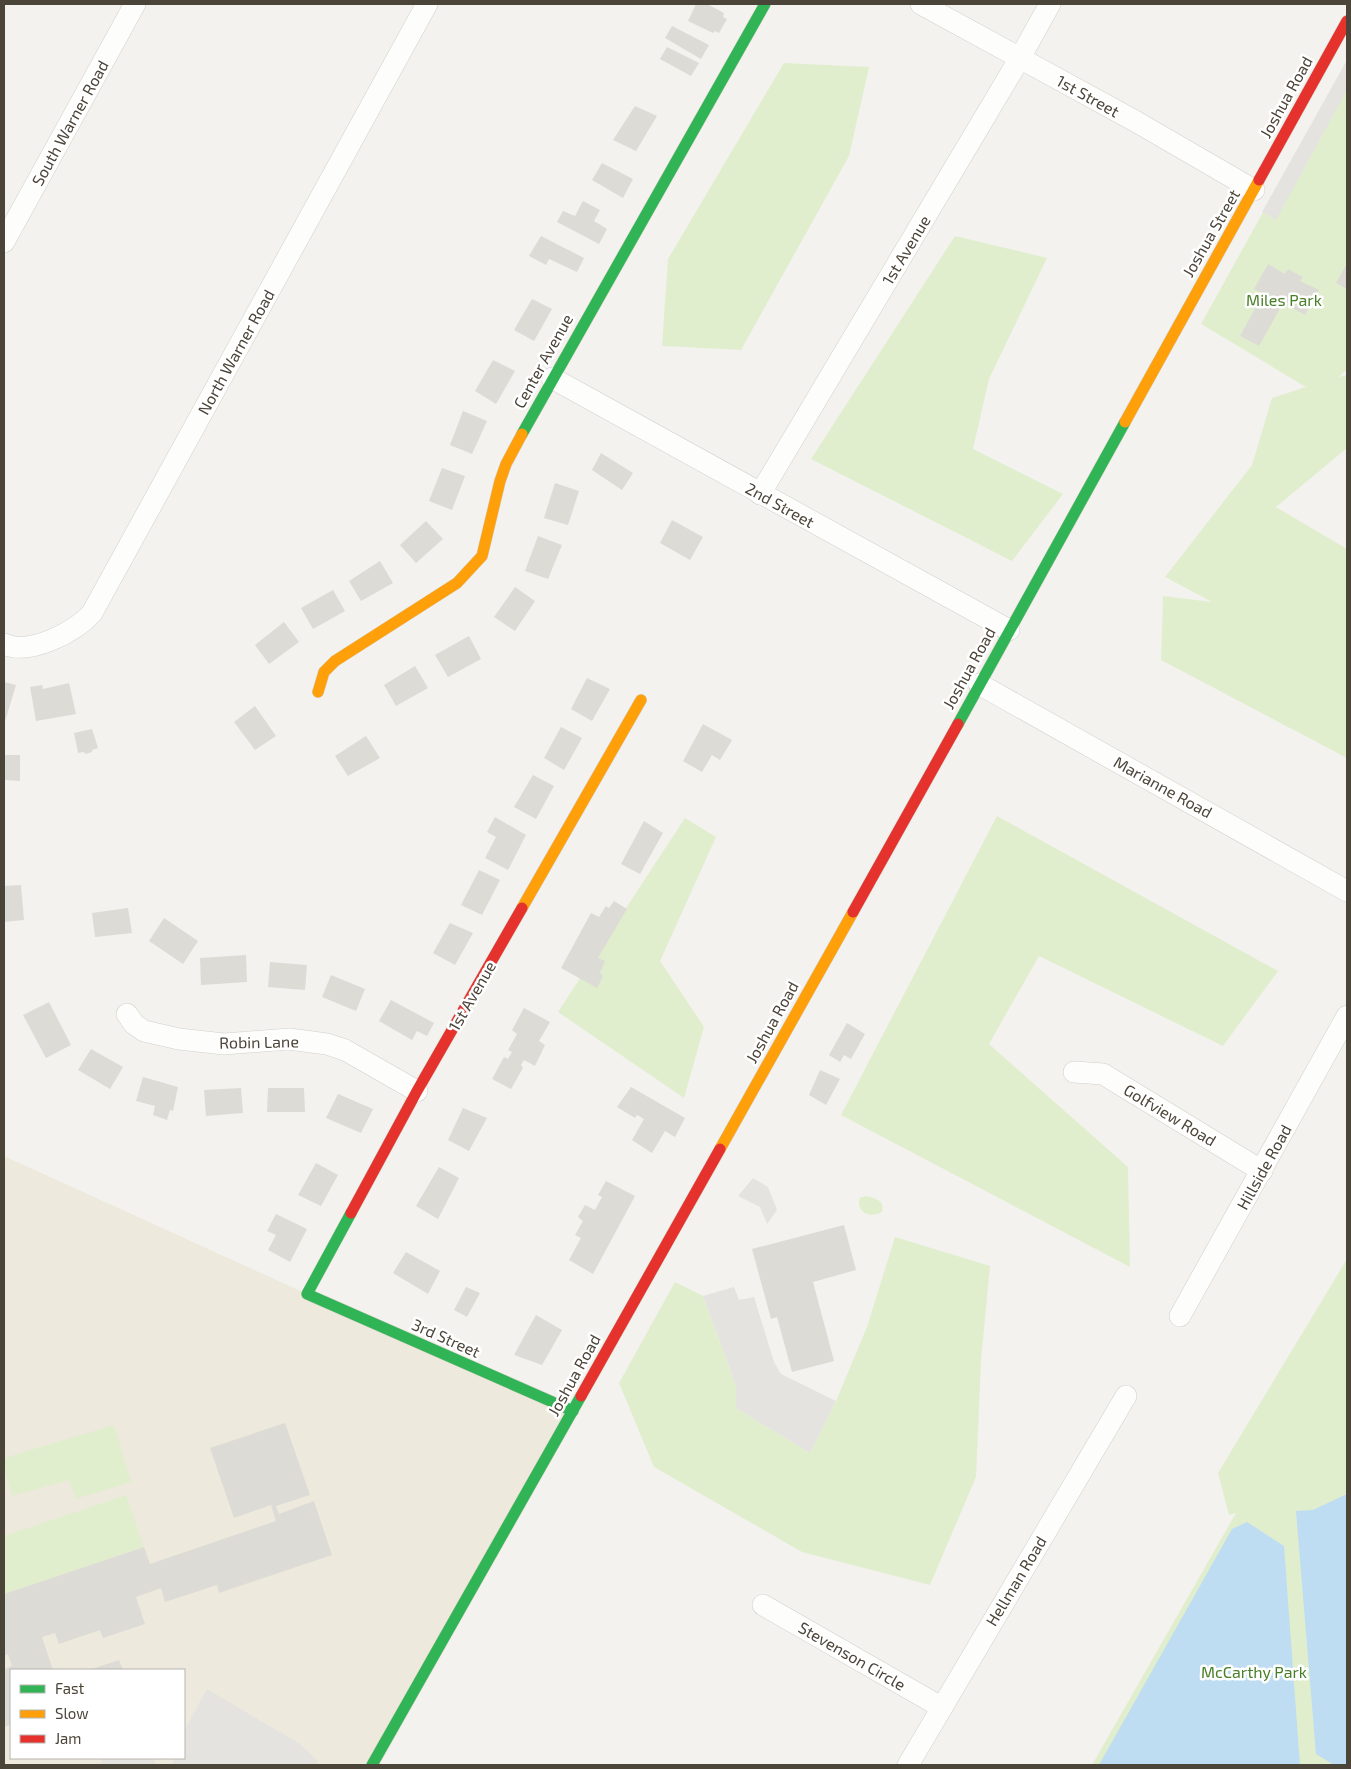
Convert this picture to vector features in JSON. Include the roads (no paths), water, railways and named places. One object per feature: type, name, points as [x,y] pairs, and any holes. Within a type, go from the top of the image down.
[{"type":"main road","name":"Center Avenue","points":[[318,692],[324,672],[335,661],[457,583],[482,556],[506,464],[552,378],[765,4]]},
{"type":"main road","name":"Joshua Road","points":[[1254,190],[1347,21]]},
{"type":"main road","name":"Joshua Street","points":[[1196,292],[1254,190]]},
{"type":"main road","name":"Joshua Road","points":[[372,1765],[573,1411],[1010,630],[1196,292]]},
{"type":"main road","name":"1st Avenue","points":[[307,1294],[417,1092],[642,700]]},
{"type":"main road","name":"3rd Street","points":[[307,1294],[573,1411]]},
{"type":"street","name":"South Warner Road","points":[[4,242],[135,4]]},
{"type":"street","name":"North Warner Road","points":[[4,644],[20,647],[58,638],[84,621],[92,613],[427,4]]},
{"type":"street","name":"1st Street","points":[[921,4],[1135,121],[1254,190]]},
{"type":"street","name":"1st Avenue","points":[[760,494],[1020,58],[1050,4]]},
{"type":"street","name":"2nd Street","points":[[552,378],[1010,630]]},
{"type":"street","name":"Marianne Road","points":[[979,684],[1347,891]]},
{"type":"street","name":"Robin Lane","points":[[127,1014],[134,1024],[144,1031],[178,1039],[224,1044],[289,1039],[328,1044],[345,1050],[417,1092]]},
{"type":"street","name":"Hillside Road","points":[[1180,1316],[1262,1172],[1347,1016]]},
{"type":"street","name":"Golfview Road","points":[[1074,1072],[1103,1074],[1262,1172]]},
{"type":"street","name":"Hellman Road","points":[[908,1765],[1126,1396]]},
{"type":"street","name":"Stevenson Circle","points":[[763,1605],[942,1707]]},
{"type":"water","points":[[1347,1494],[1347,1765],[1334,1765],[1316,1754],[1296,1511],[1313,1510]]},
{"type":"water","points":[[1247,1522],[1284,1546],[1300,1765],[1099,1765],[1232,1529]]},
{"type":"park label","name":"Miles Park","points":[[1284,300]]},
{"type":"park label","name":"McCarthy Park","points":[[1254,1672]]}]
